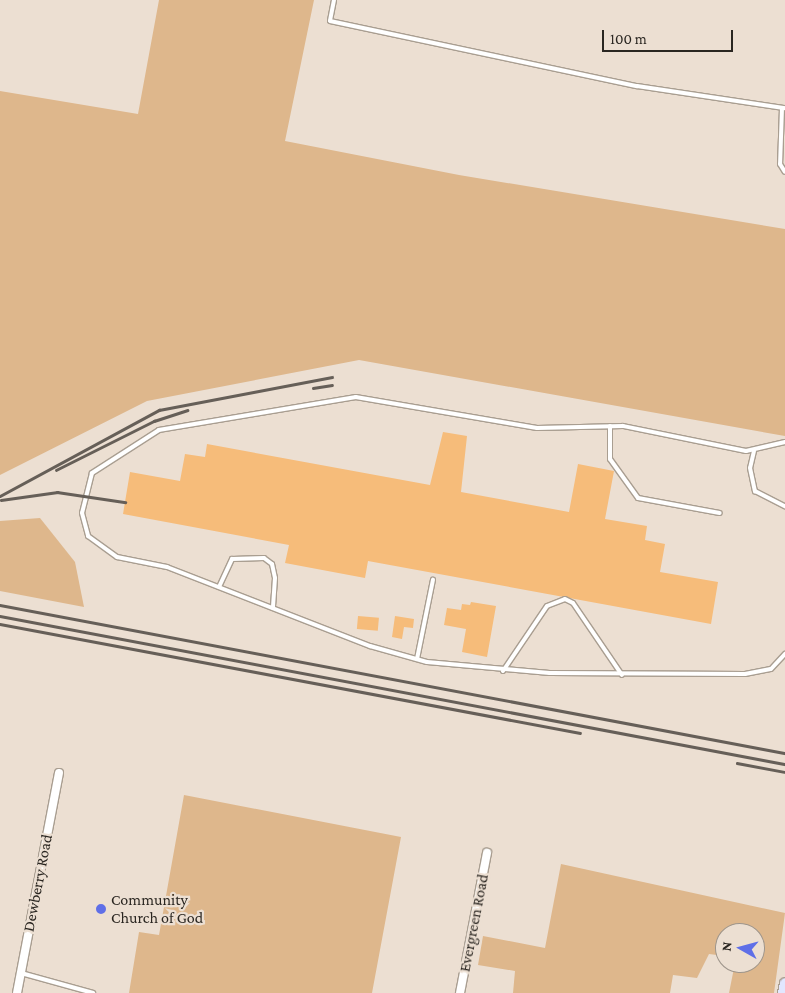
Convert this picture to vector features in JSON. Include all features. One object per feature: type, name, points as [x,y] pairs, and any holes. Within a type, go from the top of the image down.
[{"type":"street","name":"Dewberry Road","points":[[18,993],[59,773]]},
{"type":"street","name":"Evergreen Road","points":[[460,993],[487,853]]},
{"type":"street","points":[[783,993],[785,983]]},
{"type":"lane","points":[[334,0],[330,21],[637,86],[784,108],[780,164],[785,172]]},
{"type":"lane","points":[[785,442],[754,451],[610,426],[537,428],[356,397],[160,430],[92,473],[86,482],[83,526],[102,549],[219,587],[417,659],[503,671],[622,674],[761,673],[785,654]]},
{"type":"lane","points":[[610,426],[610,459],[638,498],[720,513]]},
{"type":"lane","points":[[754,451],[750,468],[755,491],[785,506]]},
{"type":"lane","points":[[219,587],[232,559],[264,558],[272,564],[275,578],[273,608]]},
{"type":"lane","points":[[417,659],[433,580]]},
{"type":"lane","points":[[503,671],[546,606],[565,599],[573,603],[622,674]]},
{"type":"lane","points":[[21,973],[93,993]]},
{"type":"shaded area","points":[[159,0],[314,0],[285,141],[459,175],[785,229],[785,436],[359,360],[147,401],[0,475],[0,91],[138,114]]},
{"type":"shaded area","points":[[40,518],[75,562],[84,607],[0,591],[0,521]]},
{"type":"shaded area","points":[[184,795],[401,837],[372,993],[129,993],[139,932],[159,935]]},
{"type":"shaded area","points":[[561,864],[785,913],[774,993],[729,993],[733,973],[765,973],[765,923],[715,923],[715,955],[709,954],[697,978],[673,975],[670,993],[513,993],[515,971],[478,965],[483,936],[545,948]]},
{"type":"building","points":[[443,432],[467,436],[461,492],[569,512],[578,464],[614,471],[605,519],[647,526],[645,540],[665,544],[660,572],[718,582],[711,624],[368,561],[365,578],[285,563],[289,545],[123,514],[130,472],[180,481],[185,454],[205,457],[207,444],[430,485]]},
{"type":"building","points":[[471,602],[496,606],[487,657],[462,652],[466,629],[444,625],[447,608],[461,610],[462,604],[470,605]]},
{"type":"building","points":[[358,616],[379,618],[378,631],[357,629]]},
{"type":"building","points":[[395,616],[414,619],[413,628],[404,627],[402,639],[392,637]]},
{"type":"railway","points":[[0,496],[159,410],[332,377]]},
{"type":"railway","points":[[313,388],[332,385]]},
{"type":"railway","points":[[56,470],[154,421],[187,410]]},
{"type":"railway","points":[[1,500],[57,492],[125,502]]},
{"type":"railway","points":[[0,605],[785,753]]},
{"type":"railway","points":[[0,616],[785,764]]},
{"type":"railway","points":[[0,624],[580,733]]},
{"type":"railway","points":[[737,763],[785,772]]},
{"type":"place","name":"Community Church of God","points":[[101,909]]}]
